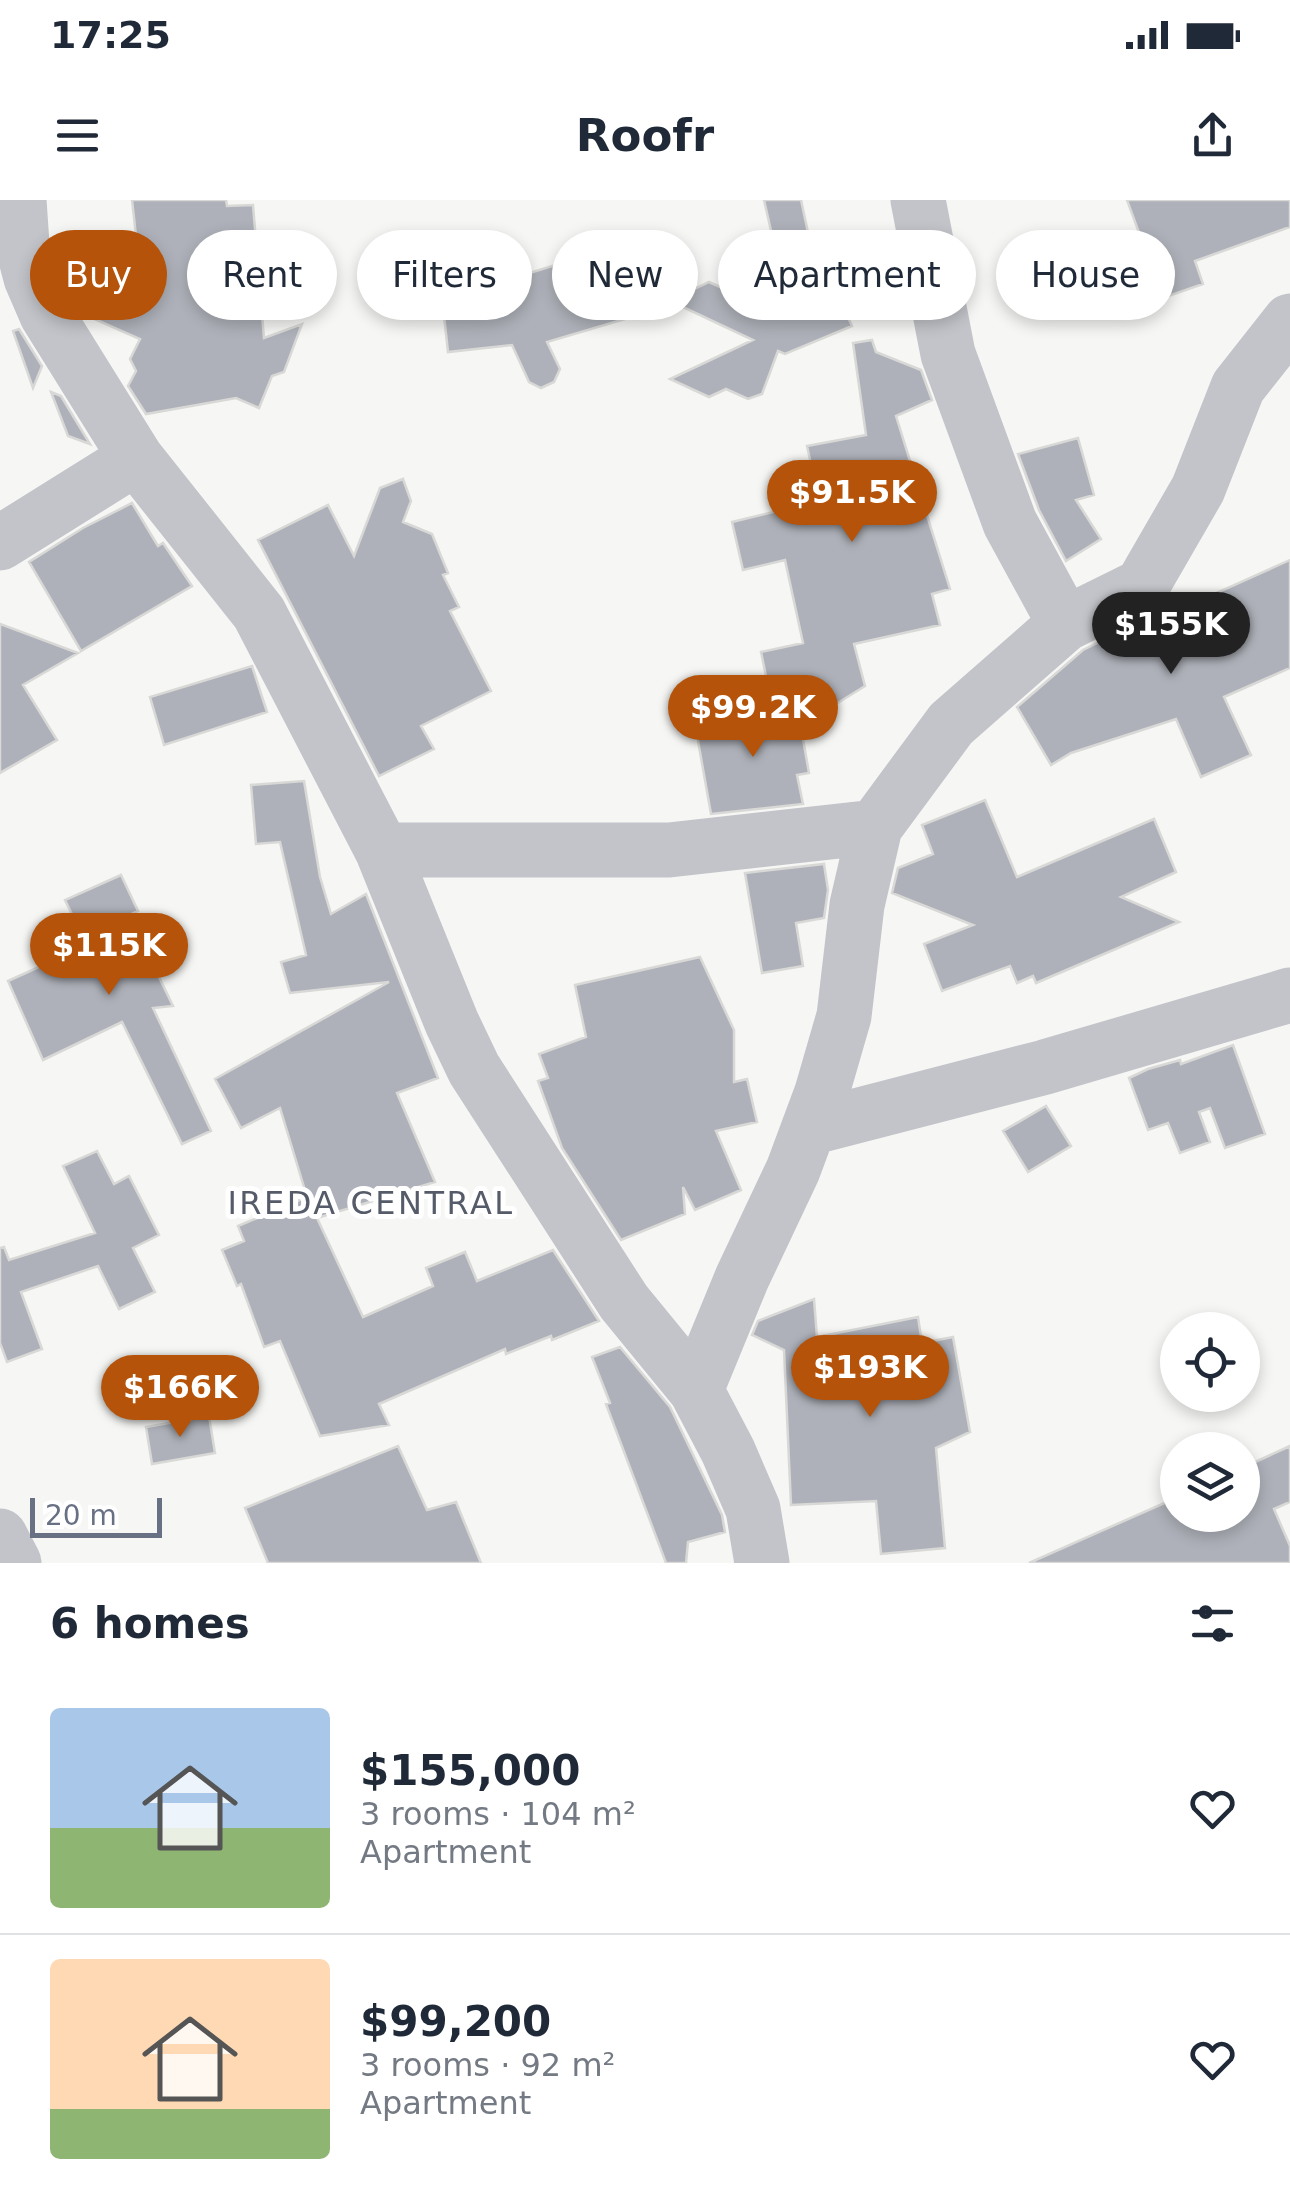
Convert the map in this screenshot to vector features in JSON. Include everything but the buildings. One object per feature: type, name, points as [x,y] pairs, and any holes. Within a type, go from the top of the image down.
[{"type":"street","points":[[20,200],[22,244],[30,278],[47,314],[136,458],[259,613],[382,850],[474,1069],[624,1302],[696,1390],[753,1508],[762,1563]]},
{"type":"street","points":[[918,200],[948,354],[1010,524],[1065,624]]},
{"type":"street","points":[[696,1390],[808,1128],[844,1016],[857,905],[874,827],[951,724],[1065,624],[1142,586],[1198,489],[1238,387],[1290,321]]},
{"type":"street","points":[[0,543],[136,458]]},
{"type":"street","points":[[382,850],[669,850],[874,827]]},
{"type":"street","points":[[808,1128],[1045,1067],[1290,995]]},
{"type":"street","points":[[0,1536],[14,1563]]},
{"type":"district","name":"IREDA CENTRAL","points":[[371,1203]]}]
